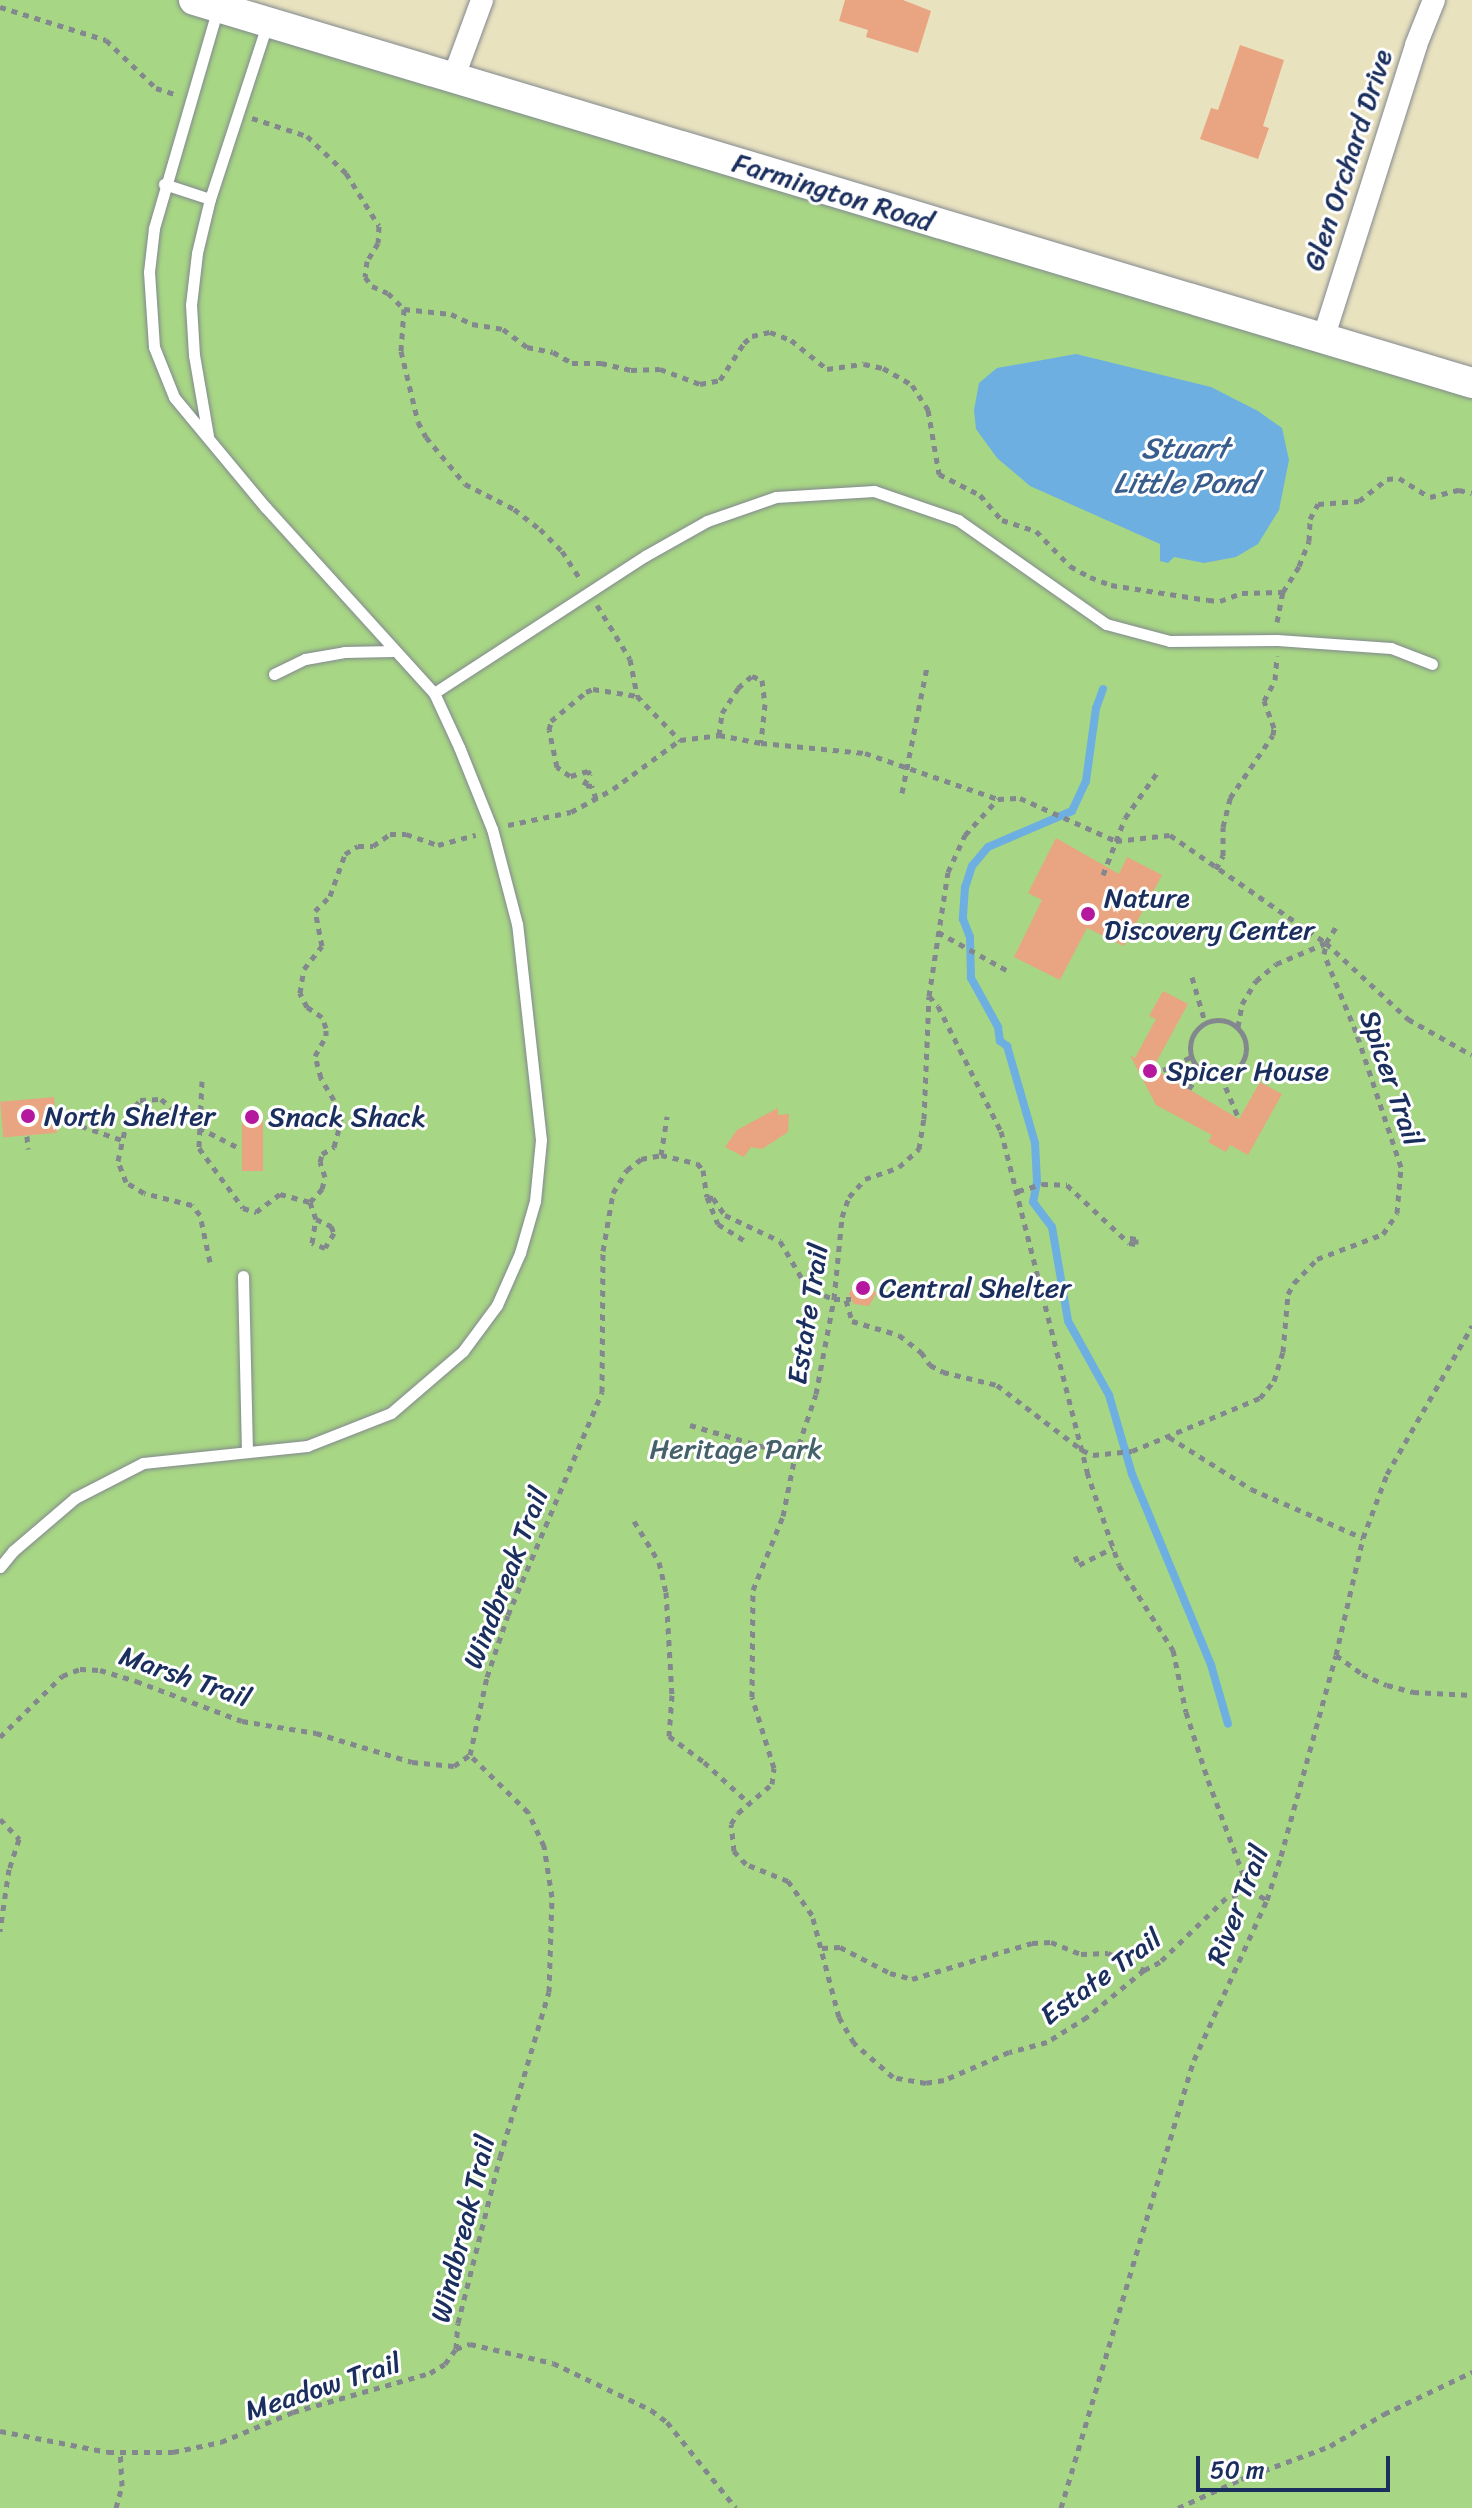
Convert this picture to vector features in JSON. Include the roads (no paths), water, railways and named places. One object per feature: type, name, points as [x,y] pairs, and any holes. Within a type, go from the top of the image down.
[{"type":"street","points":[[453,79],[482,0]]},
{"type":"street","name":"Glen Orchard Drive","points":[[1323,339],[1416,45],[1434,0]]},
{"type":"street","name":"Farmington Road","points":[[206,3],[1472,383]]},
{"type":"lane","points":[[0,1567],[13,1551],[75,1498],[143,1463],[247,1449],[307,1446],[391,1413],[463,1351],[497,1305],[520,1253],[535,1201],[541,1140],[517,924],[492,829],[434,693],[266,508],[174,397],[154,347],[149,272],[164,184],[191,97],[206,3]]},
{"type":"lane","points":[[208,436],[194,355],[191,305],[197,253],[210,199],[268,22]]},
{"type":"lane","points":[[164,184],[210,199]]},
{"type":"lane","points":[[434,693],[589,592],[707,521],[776,497],[874,491],[958,520],[1106,624],[1170,641],[1277,640],[1391,648],[1432,664]]},
{"type":"lane","points":[[274,674],[305,659],[344,652],[393,651]]},
{"type":"lane","points":[[243,1276],[247,1449]]},
{"type":"water","name":"Stuart Little Pond","points":[[1076,354],[1211,387],[1258,411],[1282,428],[1289,460],[1279,510],[1258,544],[1236,557],[1204,563],[1174,557],[1168,563],[1160,561],[1160,544],[1030,486],[997,458],[976,429],[974,410],[979,383],[997,368]]},
{"type":"waterway","points":[[1103,689],[1096,708],[1086,781],[1072,811],[988,847],[972,866],[965,887],[963,919],[970,937],[971,978],[998,1027],[1000,1041],[1007,1046],[1035,1143],[1037,1182],[1033,1202],[1052,1227],[1068,1321],[1109,1395],[1132,1474],[1211,1665],[1228,1724]]},
{"type":"place","name":"Nature Discovery Center","points":[[1088,914]]},
{"type":"place","name":"Spicer House","points":[[1150,1071]]},
{"type":"place","name":"North Shelter","points":[[28,1116]]},
{"type":"place","name":"Snack Shack","points":[[252,1117]]},
{"type":"place","name":"Central Shelter","points":[[863,1288]]},
{"type":"park label","name":"Heritage Park","points":[[736,1449]]}]
